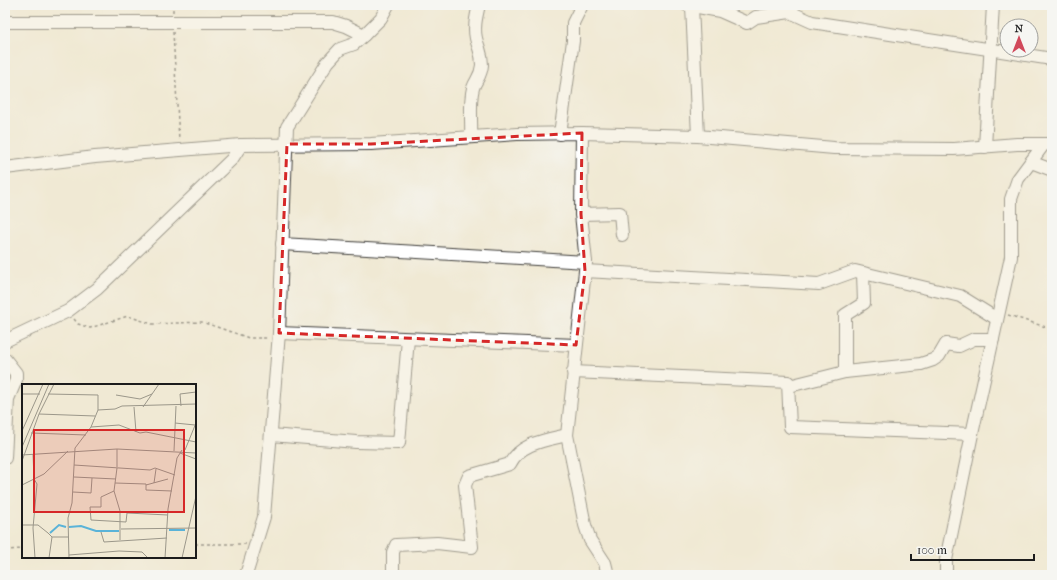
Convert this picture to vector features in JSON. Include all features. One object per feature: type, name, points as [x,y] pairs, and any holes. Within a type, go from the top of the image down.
[{"type":"street","points":[[246,575],[254,545],[264,517],[279,335],[287,127],[328,62],[340,49],[354,44],[364,35],[381,18],[388,5]]},
{"type":"street","points":[[471,137],[470,118],[473,87],[481,74],[482,53],[477,41],[476,32],[476,20],[479,5]]},
{"type":"street","points":[[560,134],[573,41],[573,23],[582,5]]},
{"type":"street","points":[[985,147],[992,49],[993,5]]},
{"type":"street","points":[[698,136],[689,6],[721,8],[747,23],[756,17],[790,12],[812,22],[1052,59]]},
{"type":"street","points":[[5,22],[333,22],[346,26],[364,35]]},
{"type":"street","points":[[582,133],[581,214],[586,267],[567,435],[585,525],[590,540],[605,563],[608,575]]},
{"type":"street","points":[[5,168],[241,145],[371,144],[471,137],[582,133],[698,136],[834,148],[985,147],[1017,144],[1048,144]]},
{"type":"street","points":[[946,575],[946,560],[972,434],[1012,257],[1011,199],[1018,179],[1048,144]]},
{"type":"street","points":[[5,341],[68,311],[97,290],[232,158],[241,145]]},
{"type":"street","points":[[1031,162],[1052,170]]},
{"type":"street","points":[[581,214],[620,213],[622,235]]},
{"type":"street","points":[[282,244],[819,284],[855,271],[960,296],[998,315]]},
{"type":"street","points":[[845,372],[845,315],[864,303],[863,273]]},
{"type":"street","points":[[279,335],[576,345]]},
{"type":"street","points":[[270,435],[356,442],[399,443],[408,339]]},
{"type":"street","points":[[789,386],[845,372],[921,364],[933,360],[939,356],[946,344],[959,346],[974,339],[993,339]]},
{"type":"street","points":[[5,359],[16,373],[16,380],[8,399],[5,458]]},
{"type":"street","points":[[573,372],[788,382],[790,427],[972,434]]},
{"type":"street","points":[[393,575],[393,552],[396,545],[437,543],[472,547],[465,485],[469,476],[510,464],[515,454],[522,449],[567,435]]},
{"type":"path","points":[[173,22],[179,150]]},
{"type":"path","points":[[68,311],[78,324],[90,328],[128,316],[152,324],[202,322],[249,338],[279,335]]},
{"type":"path","points":[[998,315],[1052,329]]},
{"type":"path","points":[[196,544],[235,543],[254,545]]},
{"type":"path","points":[[5,550],[22,549]]},
{"type":"highlighted area","points":[[582,133],[581,214],[585,271],[576,345],[279,333],[287,144],[371,144]]}]
